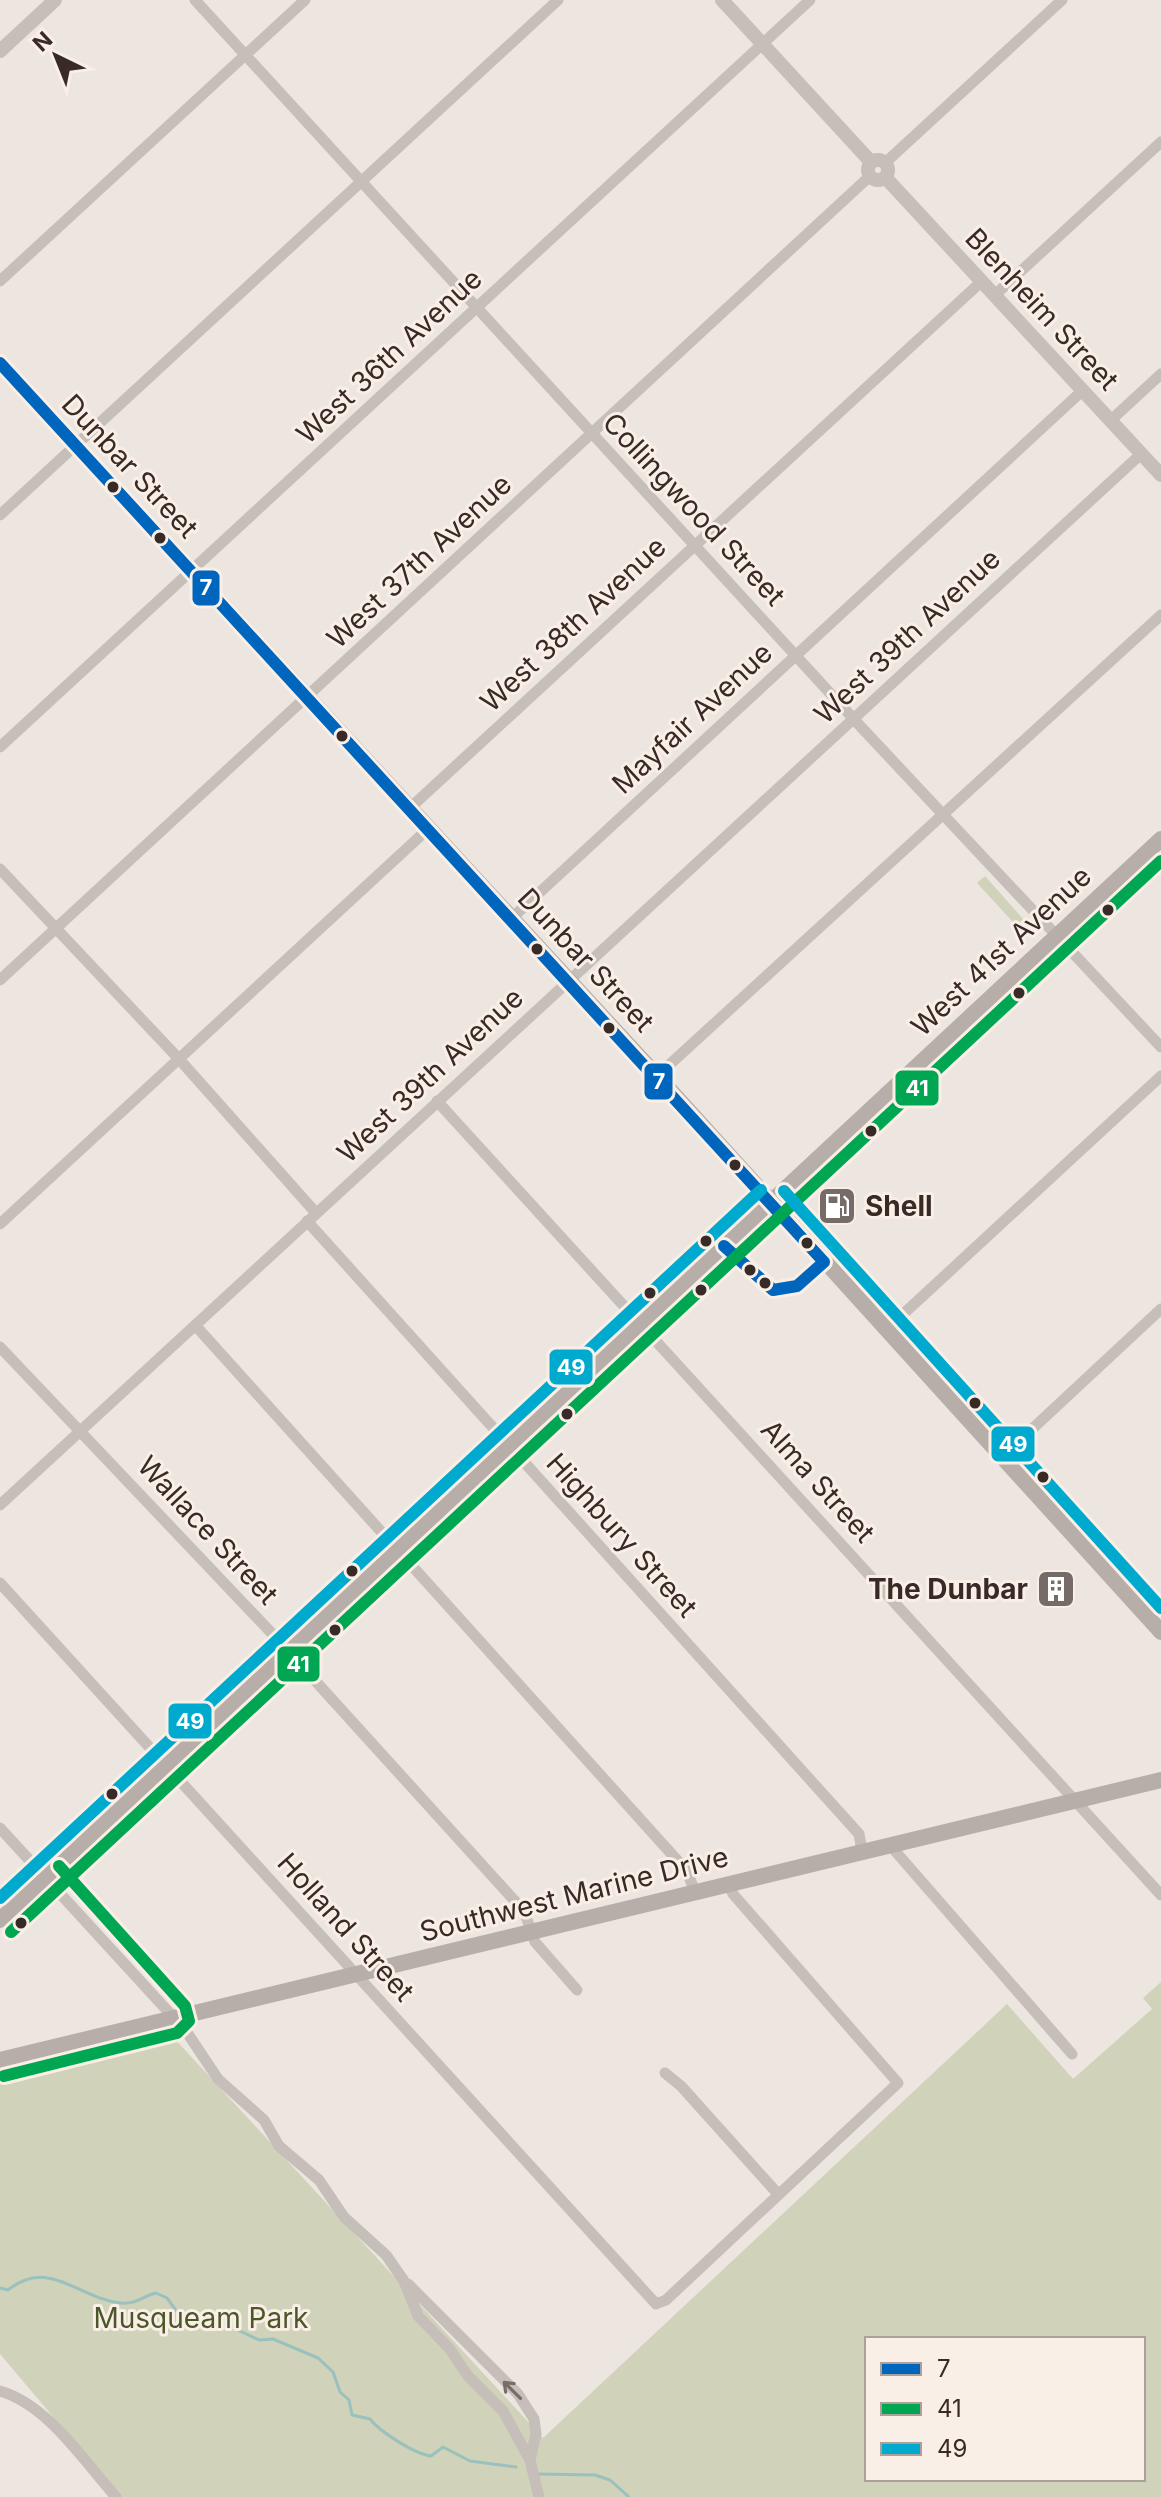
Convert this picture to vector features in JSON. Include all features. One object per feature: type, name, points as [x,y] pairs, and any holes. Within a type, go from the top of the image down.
[{"type":"main road","name":"Dunbar Street","points":[[0,363],[657,1076],[1161,1632]]},
{"type":"main road","name":"West 41st Avenue","points":[[0,1920],[1161,839]]},
{"type":"main road","name":"Southwest Marine Drive","points":[[0,2060],[1161,1780]]},
{"type":"street","points":[[0,51],[55,0]]},
{"type":"street","name":"Collingwood Street","points":[[195,0],[591,434],[1161,1047]]},
{"type":"street","points":[[0,281],[305,0]]},
{"type":"street","points":[[0,515],[558,0]]},
{"type":"street","name":"Blenheim Street","points":[[722,0],[1161,475]]},
{"type":"street","name":"West 36th Avenue","points":[[0,747],[810,0]]},
{"type":"street","name":"West 37th Avenue","points":[[0,980],[1062,0]]},
{"type":"street","points":[[995,295],[1161,142]]},
{"type":"street","name":"West 38th Avenue","points":[[410,808],[982,281]]},
{"type":"street","points":[[1110,421],[1161,374]]},
{"type":"street","name":"Mayfair Avenue","points":[[512,918],[1082,391]]},
{"type":"street","name":"West 39th Avenue","points":[[0,1505],[1141,454]]},
{"type":"street","points":[[657,1076],[1161,615]]},
{"type":"street","points":[[0,1224],[429,828]]},
{"type":"street","name":"Highbury Street","points":[[0,869],[179,1059],[509,1446],[859,1834],[862,1851]]},
{"type":"street","points":[[886,1330],[1161,1076]]},
{"type":"street","name":"Alma Street","points":[[437,1101],[1161,1895]]},
{"type":"street","points":[[1002,1457],[1161,1309]]},
{"type":"street","points":[[195,1325],[686,1870],[695,1891]]},
{"type":"street","name":"Wallace Street","points":[[0,1347],[289,1652],[524,1911],[535,1942],[577,1990]]},
{"type":"street","name":"Holland Street","points":[[0,1583],[656,2304],[666,2300],[778,2194]]},
{"type":"street","points":[[0,1828],[195,2042],[218,2079],[264,2120],[279,2146],[319,2180],[344,2217],[381,2248],[404,2281],[518,2394],[534,2419],[536,2434],[530,2460]]},
{"type":"street","points":[[889,1844],[1072,2054]]},
{"type":"street","points":[[665,2073],[681,2086],[778,2194],[898,2083],[728,1883]]},
{"type":"street","points":[[404,2281],[418,2316],[503,2411],[530,2460],[539,2497]]},
{"type":"street","points":[[0,2391],[22,2398],[42,2415],[116,2497]]},
{"type":"green space","points":[[985,876],[1032,929],[1025,935],[977,883]]},
{"type":"green space","name":"Musqueam Park","points":[[1161,1982],[1161,2497],[121,2497],[0,2354],[0,2077],[172,2036],[543,2438],[1007,2004],[1073,2079],[1152,2009],[1143,1998]]},
{"type":"waterway","points":[[0,2288],[8,2290],[37,2277],[63,2282],[105,2300],[121,2303],[135,2302],[156,2293],[167,2298],[180,2316],[188,2321],[219,2321],[259,2340],[273,2339],[318,2358],[333,2372],[340,2392],[349,2400],[352,2415],[370,2419],[407,2447],[431,2456],[443,2447],[470,2461],[516,2467]]},
{"type":"waterway","points":[[538,2474],[595,2475],[610,2480],[629,2497]]},
{"type":"transit line","name":"7","points":[[0,363],[824,1262]]},
{"type":"transit line","name":"41","points":[[11,1932],[1161,861]]},
{"type":"transit line","name":"49","points":[[0,1898],[761,1190]]},
{"type":"transit line","name":"49","points":[[784,1191],[1161,1608]]},
{"type":"transit line","name":"7","points":[[724,1246],[773,1290],[797,1286],[824,1262]]},
{"type":"transit line","name":"41","points":[[4,2076],[177,2033],[189,2021],[185,2006],[59,1866]]},
{"type":"place","name":"Shell","points":[[837,1206]]},
{"type":"place","name":"The Dunbar","points":[[1056,1589]]}]
